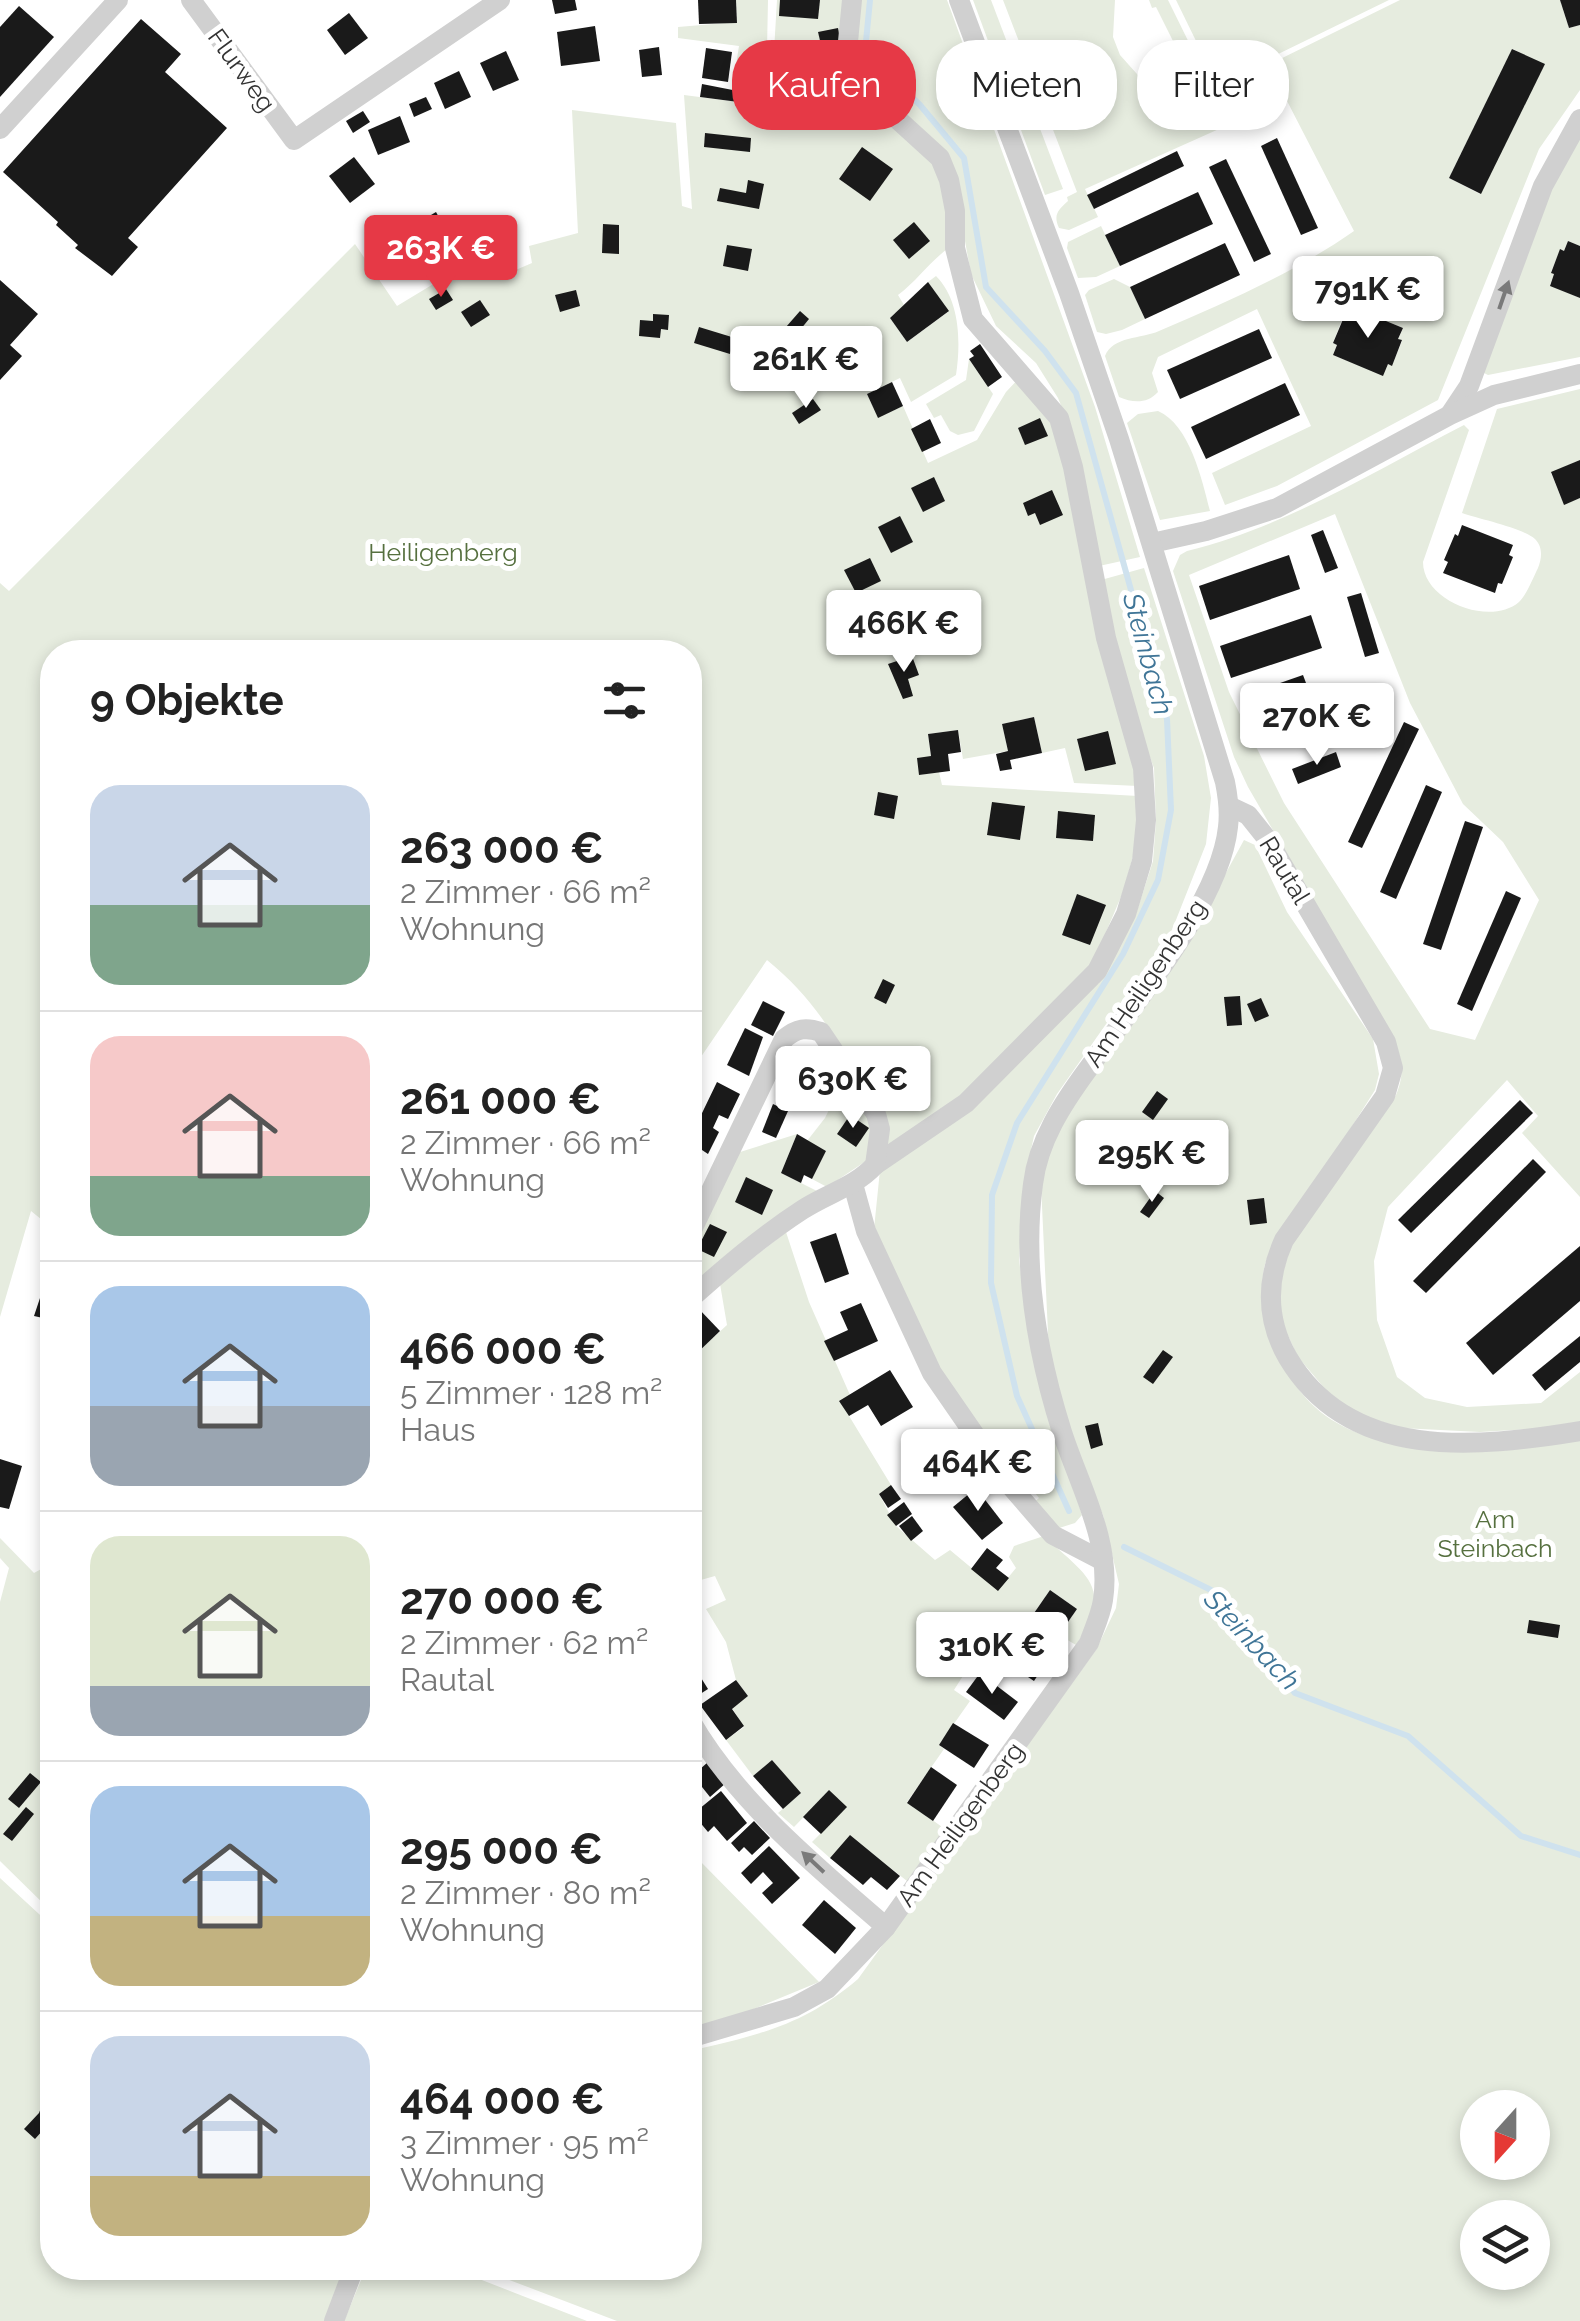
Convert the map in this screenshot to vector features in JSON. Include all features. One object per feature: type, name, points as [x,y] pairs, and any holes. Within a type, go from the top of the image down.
[{"type":"street","points":[[0,129],[118,0]]},
{"type":"street","name":"Flurweg","points":[[191,0],[294,140],[500,0]]},
{"type":"street","points":[[702,1288],[805,1208],[853,1184],[966,1102],[1097,971],[1126,914],[1142,861],[1146,820],[1143,768],[1106,638],[1060,418],[972,319],[956,248],[955,211],[940,158],[860,86],[850,67],[848,52],[852,0]]},
{"type":"street","points":[[958,0],[1070,293],[1152,543],[1230,806]]},
{"type":"street","points":[[1450,415],[1469,386],[1543,186],[1580,119]]},
{"type":"street","points":[[1152,543],[1277,508],[1494,395],[1580,374]]},
{"type":"street","name":"Rautal","points":[[1230,806],[1248,815],[1268,840],[1386,1042],[1394,1068],[1386,1096],[1284,1240],[1275,1259],[1270,1308],[1281,1345],[1319,1398],[1337,1413],[1375,1432],[1423,1440],[1480,1442],[1580,1431]]},
{"type":"street","name":"Am Heiligenberg","points":[[702,2035],[794,2008],[826,1989],[886,1927],[1089,1643],[1103,1601],[1104,1562],[1041,1351],[1028,1259],[1033,1181],[1044,1142],[1066,1099],[1181,937],[1208,887],[1224,846],[1230,806]]},
{"type":"street","points":[[702,1209],[784,1039],[794,1031],[808,1028],[822,1032],[876,1114],[880,1129],[876,1165]]},
{"type":"street","points":[[853,1184],[866,1231],[932,1373],[1008,1483],[1053,1535],[1104,1562]]},
{"type":"street","name":"Am Heiligenberg","points":[[702,1735],[761,1810],[813,1863],[886,1927]]},
{"type":"street","points":[[334,2321],[349,2280]]},
{"type":"green space","points":[[736,0],[768,0],[767,40],[732,40],[732,45],[678,38],[678,27],[737,22]]},
{"type":"green space","points":[[777,0],[847,0],[843,40],[775,40]]},
{"type":"green space","points":[[856,0],[947,0],[962,40],[936,40],[936,130],[994,130],[1095,407],[1140,557],[1099,566],[1069,425],[1058,398],[1036,363],[996,326],[971,274],[953,175],[911,130],[916,130],[916,40],[854,40]]},
{"type":"green space","points":[[973,0],[991,0],[1006,40],[988,40]]},
{"type":"green space","points":[[1003,0],[1115,0],[1114,40],[1018,40]]},
{"type":"green space","points":[[1149,0],[1168,0],[1188,40],[1172,40],[1156,7],[1152,8]]},
{"type":"green space","points":[[1176,0],[1389,0],[1289,49],[1289,40],[1196,40]]},
{"type":"green space","points":[[1400,0],[1560,0],[1569,28],[1580,25],[1580,90],[1539,149],[1438,400],[1277,486],[1225,505],[1212,473],[1311,426],[1257,309],[1158,357],[1152,373],[1158,392],[1145,400],[1119,397],[1105,356],[1121,341],[1159,331],[1259,286],[1354,231],[1289,105],[1289,55]],"holes":[[[1513,49],[1544,65],[1480,194],[1449,178]],[[1352,307],[1403,328],[1392,365],[1388,364],[1383,375],[1333,355],[1337,345],[1333,343],[1343,317],[1348,318]]]},
{"type":"green space","points":[[1117,47],[1137,74],[1137,130],[1217,130],[1085,189],[1098,217],[1069,230],[1059,228],[1056,220],[1067,197],[1077,192],[1053,130],[1117,130]]},
{"type":"green space","name":"Heiligenberg","points":[[684,95],[732,101],[732,130],[906,130],[936,161],[944,180],[950,247],[898,295],[904,305],[890,318],[907,342],[948,312],[928,282],[936,276],[950,297],[957,322],[956,375],[911,402],[900,378],[867,394],[878,417],[903,406],[928,463],[977,440],[1006,392],[1020,377],[1044,408],[1057,435],[1138,786],[1074,783],[1065,748],[1042,753],[1034,717],[1002,724],[1008,751],[963,759],[958,730],[928,734],[931,756],[919,775],[939,772],[942,785],[1138,796],[1135,849],[1123,892],[1087,977],[1098,984],[1136,914],[1153,861],[1156,821],[1154,768],[1132,709],[1101,580],[1144,568],[1204,756],[1211,798],[1206,844],[1172,930],[1057,1094],[1034,1136],[1024,1182],[1019,1260],[1032,1351],[1082,1515],[1075,1523],[1056,1529],[1033,1503],[1039,1498],[1015,1467],[1008,1471],[940,1370],[874,1229],[880,1170],[892,1160],[843,1051],[811,1004],[767,960],[702,1055],[702,640],[40,640],[40,1218],[31,1211],[0,1317],[0,583],[9,591],[355,244],[397,306],[493,248],[506,274],[532,263],[529,246],[578,233],[572,110],[676,123],[682,206],[692,209]]},
{"type":"green space","points":[[1021,130],[1041,130],[1063,189],[1045,195]]},
{"type":"green space","points":[[1580,132],[1580,246],[1568,241],[1564,251],[1560,250],[1550,285],[1580,298],[1580,357],[1488,375],[1482,372],[1538,215]]},
{"type":"green space","points":[[1101,226],[1120,266],[1096,277],[1078,278],[1068,242]]},
{"type":"green space","points":[[1114,279],[1130,287],[1145,319],[1122,330],[1097,332],[1085,295]]},
{"type":"green space","points":[[969,359],[993,394],[974,431],[958,435],[950,431],[941,415],[934,418],[926,404],[966,380]]},
{"type":"green space","points":[[1580,389],[1580,460],[1551,473],[1564,504],[1580,498],[1580,1197],[1522,1133],[1538,1116],[1507,1080],[1388,1207],[1374,1261],[1377,1320],[1397,1377],[1425,1398],[1467,1407],[1541,1403],[1580,1372],[1580,1426],[1480,1432],[1401,1428],[1355,1413],[1326,1390],[1298,1357],[1283,1325],[1278,1291],[1290,1247],[1396,1095],[1401,1073],[1399,1054],[1394,1039],[1248,787],[1234,757],[1173,571],[1180,555],[1187,551],[1294,513],[1464,425],[1469,430],[1423,562],[1426,576],[1434,588],[1460,606],[1476,611],[1507,609],[1519,602],[1530,586],[1540,560],[1539,546],[1521,531],[1462,513],[1497,409]],"holes":[[[1335,514],[1410,703],[1463,804],[1503,842],[1539,900],[1475,1040],[1430,1029],[1284,803],[1229,692],[1189,575]]]},
{"type":"green space","points":[[1158,411],[1169,418],[1186,441],[1210,511],[1160,520],[1127,423],[1138,414]]},
{"type":"green space","name":"Am Steinbach","points":[[1244,840],[1255,845],[1287,912],[1373,1039],[1379,1074],[1375,1090],[1279,1236],[1265,1266],[1266,1307],[1294,1382],[1323,1413],[1359,1433],[1400,1444],[1491,1446],[1580,1439],[1580,2321],[617,2321],[509,2280],[702,2280],[702,2048],[779,2027],[818,2008],[858,1979],[1096,1650],[1116,1608],[1119,1584],[1103,1515],[1069,1435],[1049,1354],[1041,1185],[1051,1145],[1074,1103],[1189,940]]},
{"type":"green space","points":[[846,1075],[872,1121],[869,1159],[827,1187],[812,1179],[826,1151],[807,1141],[825,1118]]},
{"type":"green space","points":[[797,1134],[781,1173],[819,1192],[702,1282],[702,1223],[737,1153]]},
{"type":"green space","points":[[786,1232],[809,1302],[850,1395],[840,1401],[891,1485],[879,1494],[896,1526],[935,1560],[950,1550],[998,1590],[1016,1568],[1009,1557],[1014,1546],[1044,1536],[1083,1573],[1094,1595],[1088,1625],[1076,1645],[1059,1635],[1077,1609],[1050,1590],[992,1673],[973,1660],[954,1690],[970,1701],[939,1745],[944,1749],[907,1802],[945,1829],[907,1881],[850,1836],[830,1858],[812,1842],[846,1808],[829,1791],[794,1827],[778,1813],[800,1794],[772,1760],[753,1776],[726,1740],[744,1727],[732,1708],[748,1696],[736,1680],[726,1642],[706,1609],[726,1600],[715,1576],[702,1580],[702,1348],[727,1325],[720,1284]]},
{"type":"green space","points":[[0,1538],[34,1573],[40,1570],[40,1900],[0,1861],[0,1602],[9,1568],[0,1558]]},
{"type":"green space","points":[[702,1863],[819,1982],[702,2025]]},
{"type":"green space","points":[[0,1878],[40,1915],[40,2280],[339,2280],[324,2321],[0,2321]]},
{"type":"green space","points":[[361,2280],[482,2280],[587,2321],[344,2321]]},
{"type":"building","points":[[552,0],[575,0],[577,10],[555,14]]},
{"type":"building","points":[[698,0],[736,0],[737,23],[699,24]]},
{"type":"building","points":[[780,0],[820,0],[818,19],[779,16]]},
{"type":"building","points":[[1560,0],[1580,0],[1580,25],[1569,28]]},
{"type":"building","points":[[19,6],[54,37],[0,97],[0,27]]},
{"type":"building","points":[[349,13],[368,38],[345,55],[327,30]]},
{"type":"building","points":[[141,19],[181,54],[165,72],[227,128],[128,238],[138,247],[112,276],[75,248],[78,245],[56,225],[58,222],[3,172]]},
{"type":"building","points":[[595,26],[600,61],[561,66],[557,32]]},
{"type":"building","points":[[838,28],[840,40],[820,40],[818,32]]},
{"type":"building","points":[[659,47],[662,75],[642,77],[639,50]]},
{"type":"building","points":[[706,48],[732,52],[728,82],[702,78]]},
{"type":"building","points":[[1512,49],[1545,64],[1481,194],[1449,178]]},
{"type":"building","points":[[506,51],[519,80],[493,91],[480,63]]},
{"type":"building","points":[[459,71],[471,97],[445,109],[434,83]]},
{"type":"building","points":[[702,84],[732,90],[732,101],[700,97]]},
{"type":"building","points":[[426,97],[432,109],[414,117],[409,104]]},
{"type":"building","points":[[363,111],[370,122],[353,133],[346,121]]},
{"type":"building","points":[[400,116],[410,142],[378,155],[368,130]]},
{"type":"building","points":[[705,133],[751,138],[750,152],[704,147]]},
{"type":"building","points":[[1277,138],[1318,228],[1301,235],[1261,146]]},
{"type":"building","points":[[862,147],[893,169],[870,201],[839,179]]},
{"type":"building","points":[[1177,151],[1184,166],[1094,209],[1087,195]]},
{"type":"building","points":[[354,157],[375,184],[350,203],[329,176]]},
{"type":"building","points":[[1226,159],[1271,254],[1254,262],[1209,167]]},
{"type":"building","points":[[748,180],[764,184],[759,209],[717,201],[720,188],[746,193]]},
{"type":"building","points":[[1198,192],[1213,224],[1120,266],[1105,235]]},
{"type":"building","points":[[436,212],[447,232],[432,240],[421,221]]},
{"type":"building","points":[[914,222],[930,241],[909,259],[893,240]]},
{"type":"building","points":[[603,224],[619,225],[619,254],[602,253]]},
{"type":"building","points":[[1568,241],[1580,246],[1580,298],[1550,286],[1560,249],[1564,251]]},
{"type":"building","points":[[1225,243],[1240,275],[1145,319],[1130,287]]},
{"type":"building","points":[[727,245],[752,249],[748,271],[723,266]]},
{"type":"building","points":[[0,280],[38,314],[10,345],[22,356],[0,380]]},
{"type":"building","points":[[928,282],[949,311],[907,342],[890,318]]},
{"type":"building","points":[[446,289],[453,300],[436,310],[429,299]]},
{"type":"building","points":[[576,290],[580,306],[560,312],[555,295]]},
{"type":"building","points":[[480,300],[490,315],[471,327],[461,312]]},
{"type":"building","points":[[1352,307],[1403,328],[1392,366],[1388,364],[1383,376],[1333,355],[1337,345],[1333,343]]},
{"type":"building","points":[[800,311],[809,319],[796,335],[786,327]]},
{"type":"building","points":[[653,314],[669,315],[668,330],[661,329],[660,338],[639,336],[640,320],[653,321]]},
{"type":"building","points":[[699,327],[735,338],[730,354],[694,343]]},
{"type":"building","points":[[1259,329],[1272,358],[1180,399],[1167,370]]},
{"type":"building","points":[[980,344],[1002,377],[988,387],[969,359],[974,356],[970,351]]},
{"type":"building","points":[[892,382],[903,406],[878,418],[867,394]]},
{"type":"building","points":[[1285,383],[1300,415],[1206,459],[1191,427]]},
{"type":"building","points":[[813,399],[821,410],[799,424],[792,413]]},
{"type":"building","points":[[1040,418],[1048,436],[1025,445],[1018,428]]},
{"type":"building","points":[[930,419],[941,443],[922,452],[911,429]]},
{"type":"building","points":[[1580,460],[1580,498],[1564,505],[1551,472]]},
{"type":"building","points":[[934,477],[945,501],[923,512],[911,488]]},
{"type":"building","points":[[1052,490],[1063,515],[1040,525],[1035,513],[1028,516],[1023,503]]},
{"type":"building","points":[[900,516],[913,542],[891,553],[878,527]]},
{"type":"building","points":[[1462,525],[1513,545],[1509,555],[1513,557],[1495,593],[1443,573],[1448,562],[1444,560]]},
{"type":"building","points":[[1323,530],[1338,568],[1325,573],[1311,535]]},
{"type":"building","points":[[1289,555],[1300,589],[1210,620],[1199,586]]},
{"type":"building","points":[[870,558],[881,581],[856,593],[844,570]]},
{"type":"building","points":[[1361,593],[1379,653],[1365,657],[1347,597]]},
{"type":"building","points":[[1311,615],[1322,648],[1231,678],[1220,646]]},
{"type":"building","points":[[892,618],[900,640],[887,645],[879,622]]},
{"type":"building","points":[[912,656],[919,675],[908,679],[913,696],[903,699],[888,664]]},
{"type":"building","points":[[1303,675],[1309,691],[1266,706],[1260,690]]},
{"type":"building","points":[[1343,698],[1350,716],[1283,743],[1276,726]]},
{"type":"building","points":[[1034,717],[1042,753],[1010,760],[1012,769],[1000,771],[996,754],[1008,751],[1002,724]]},
{"type":"building","points":[[1404,722],[1419,729],[1362,848],[1348,842]]},
{"type":"building","points":[[958,730],[961,752],[948,754],[950,771],[919,775],[917,758],[931,756],[928,734]]},
{"type":"building","points":[[1108,731],[1116,764],[1085,771],[1077,739]]},
{"type":"building","points":[[1336,752],[1341,767],[1298,784],[1292,769]]},
{"type":"building","points":[[1426,785],[1442,792],[1396,899],[1380,892]]},
{"type":"building","points":[[878,792],[898,796],[894,819],[874,815]]},
{"type":"building","points":[[992,802],[1025,806],[1020,840],[987,835]]},
{"type":"building","points":[[1058,811],[1095,815],[1093,841],[1056,838]]},
{"type":"building","points":[[1465,821],[1483,827],[1441,950],[1423,944]]},
{"type":"building","points":[[1506,891],[1521,898],[1472,1011],[1457,1004]]},
{"type":"building","points":[[1077,894],[1106,905],[1090,945],[1062,935]]},
{"type":"building","points":[[883,979],[895,985],[886,1004],[874,998]]},
{"type":"building","points":[[1240,996],[1242,1025],[1227,1026],[1224,997]]},
{"type":"building","points":[[1261,998],[1269,1016],[1255,1022],[1247,1004]]},
{"type":"building","points":[[763,1001],[785,1012],[773,1036],[751,1025]]},
{"type":"building","points":[[745,1028],[763,1037],[749,1076],[727,1065]]},
{"type":"building","points":[[797,1049],[822,1061],[801,1102],[777,1090]]},
{"type":"building","points":[[717,1082],[740,1094],[728,1119],[719,1115],[713,1128],[719,1132],[708,1154],[702,1150],[702,1113]]},
{"type":"building","points":[[1157,1091],[1168,1099],[1153,1120],[1142,1112]]},
{"type":"building","points":[[1520,1100],[1533,1113],[1411,1233],[1398,1220]]},
{"type":"building","points":[[773,1104],[788,1111],[776,1138],[762,1132]]},
{"type":"building","points":[[850,1115],[869,1128],[856,1147],[837,1134]]},
{"type":"building","points":[[1125,1125],[1136,1133],[1121,1154],[1110,1146]]},
{"type":"building","points":[[797,1134],[826,1151],[812,1179],[804,1175],[801,1183],[781,1173]]},
{"type":"building","points":[[1157,1154],[1169,1162],[1157,1179],[1146,1171]]},
{"type":"building","points":[[1533,1159],[1546,1172],[1426,1293],[1413,1281]]},
{"type":"building","points":[[746,1177],[773,1190],[762,1215],[735,1202]]},
{"type":"building","points":[[1155,1191],[1164,1198],[1149,1218],[1140,1212]]},
{"type":"building","points":[[1264,1198],[1267,1223],[1250,1225],[1247,1200]]},
{"type":"building","points":[[710,1224],[727,1232],[714,1257],[702,1251],[702,1239]]},
{"type":"building","points":[[836,1233],[849,1274],[825,1283],[810,1242]]},
{"type":"building","points":[[1580,1246],[1580,1301],[1493,1375],[1466,1343]]},
{"type":"building","points":[[861,1303],[878,1341],[834,1361],[824,1341],[848,1330],[840,1312]]},
{"type":"building","points":[[702,1312],[720,1331],[702,1348]]},
{"type":"building","points":[[1580,1336],[1580,1362],[1545,1391],[1532,1375]]},
{"type":"building","points":[[1163,1350],[1173,1357],[1153,1384],[1143,1377]]},
{"type":"building","points":[[890,1370],[913,1407],[881,1426],[868,1405],[849,1416],[839,1401]]},
{"type":"building","points":[[1098,1423],[1103,1445],[1091,1449],[1085,1426]]},
{"type":"building","points":[[931,1433],[955,1469],[935,1483],[910,1447]]},
{"type":"building","points":[[0,1459],[22,1466],[9,1509],[0,1507]]},
{"type":"building","points":[[891,1485],[901,1499],[888,1508],[879,1494]]},
{"type":"building","points":[[976,1488],[1003,1523],[982,1540],[953,1507]]},
{"type":"building","points":[[904,1502],[912,1514],[896,1526],[887,1515]]},
{"type":"building","points":[[912,1516],[923,1531],[911,1541],[899,1526]]},
{"type":"building","points":[[987,1548],[1003,1560],[996,1568],[1009,1578],[998,1591],[971,1569]]},
{"type":"building","points":[[1050,1590],[1077,1609],[1059,1635],[1032,1616]]},
{"type":"building","points":[[1529,1620],[1560,1625],[1558,1638],[1527,1633]]},
{"type":"building","points":[[1022,1638],[1049,1658],[1034,1681],[1004,1661]]},
{"type":"building","points":[[980,1673],[1018,1702],[1004,1720],[966,1692]]},
{"type":"building","points":[[736,1680],[748,1696],[732,1709],[744,1726],[726,1740],[702,1704]]},
{"type":"building","points":[[953,1723],[989,1745],[974,1768],[939,1745]]},
{"type":"building","points":[[772,1760],[801,1793],[783,1809],[753,1776]]},
{"type":"building","points":[[708,1762],[726,1783],[710,1797],[702,1787],[702,1767]]},
{"type":"building","points":[[931,1767],[957,1785],[933,1821],[907,1803]]},
{"type":"building","points":[[30,1773],[40,1781],[19,1808],[8,1799]]},
{"type":"building","points":[[829,1790],[847,1807],[821,1834],[803,1817]]},
{"type":"building","points":[[721,1791],[747,1823],[727,1841],[714,1826],[708,1832],[702,1825],[702,1807]]},
{"type":"building","points":[[26,1807],[34,1814],[12,1841],[3,1834]]},
{"type":"building","points":[[754,1821],[770,1838],[752,1855],[744,1847],[739,1852],[731,1843]]},
{"type":"building","points":[[850,1835],[900,1876],[887,1890],[871,1877],[863,1885],[830,1858]]},
{"type":"building","points":[[769,1846],[800,1878],[772,1904],[762,1893],[773,1883],[763,1872],[751,1884],[741,1873]]},
{"type":"building","points":[[824,1900],[856,1928],[835,1954],[802,1925]]},
{"type":"building","points":[[39,2113],[40,2133],[35,2139],[24,2129]]},
{"type":"waterway","name":"Steinbach","points":[[870,0],[865,52],[920,105],[964,158],[986,287],[1045,351],[1076,393],[1167,719],[1171,810],[1158,880],[1123,954],[1017,1123],[992,1195],[991,1283],[1017,1396],[1069,1511]]},
{"type":"waterway","name":"Steinbach","points":[[1124,1547],[1211,1590],[1295,1693],[1408,1736],[1521,1836],[1580,1855]]}]
